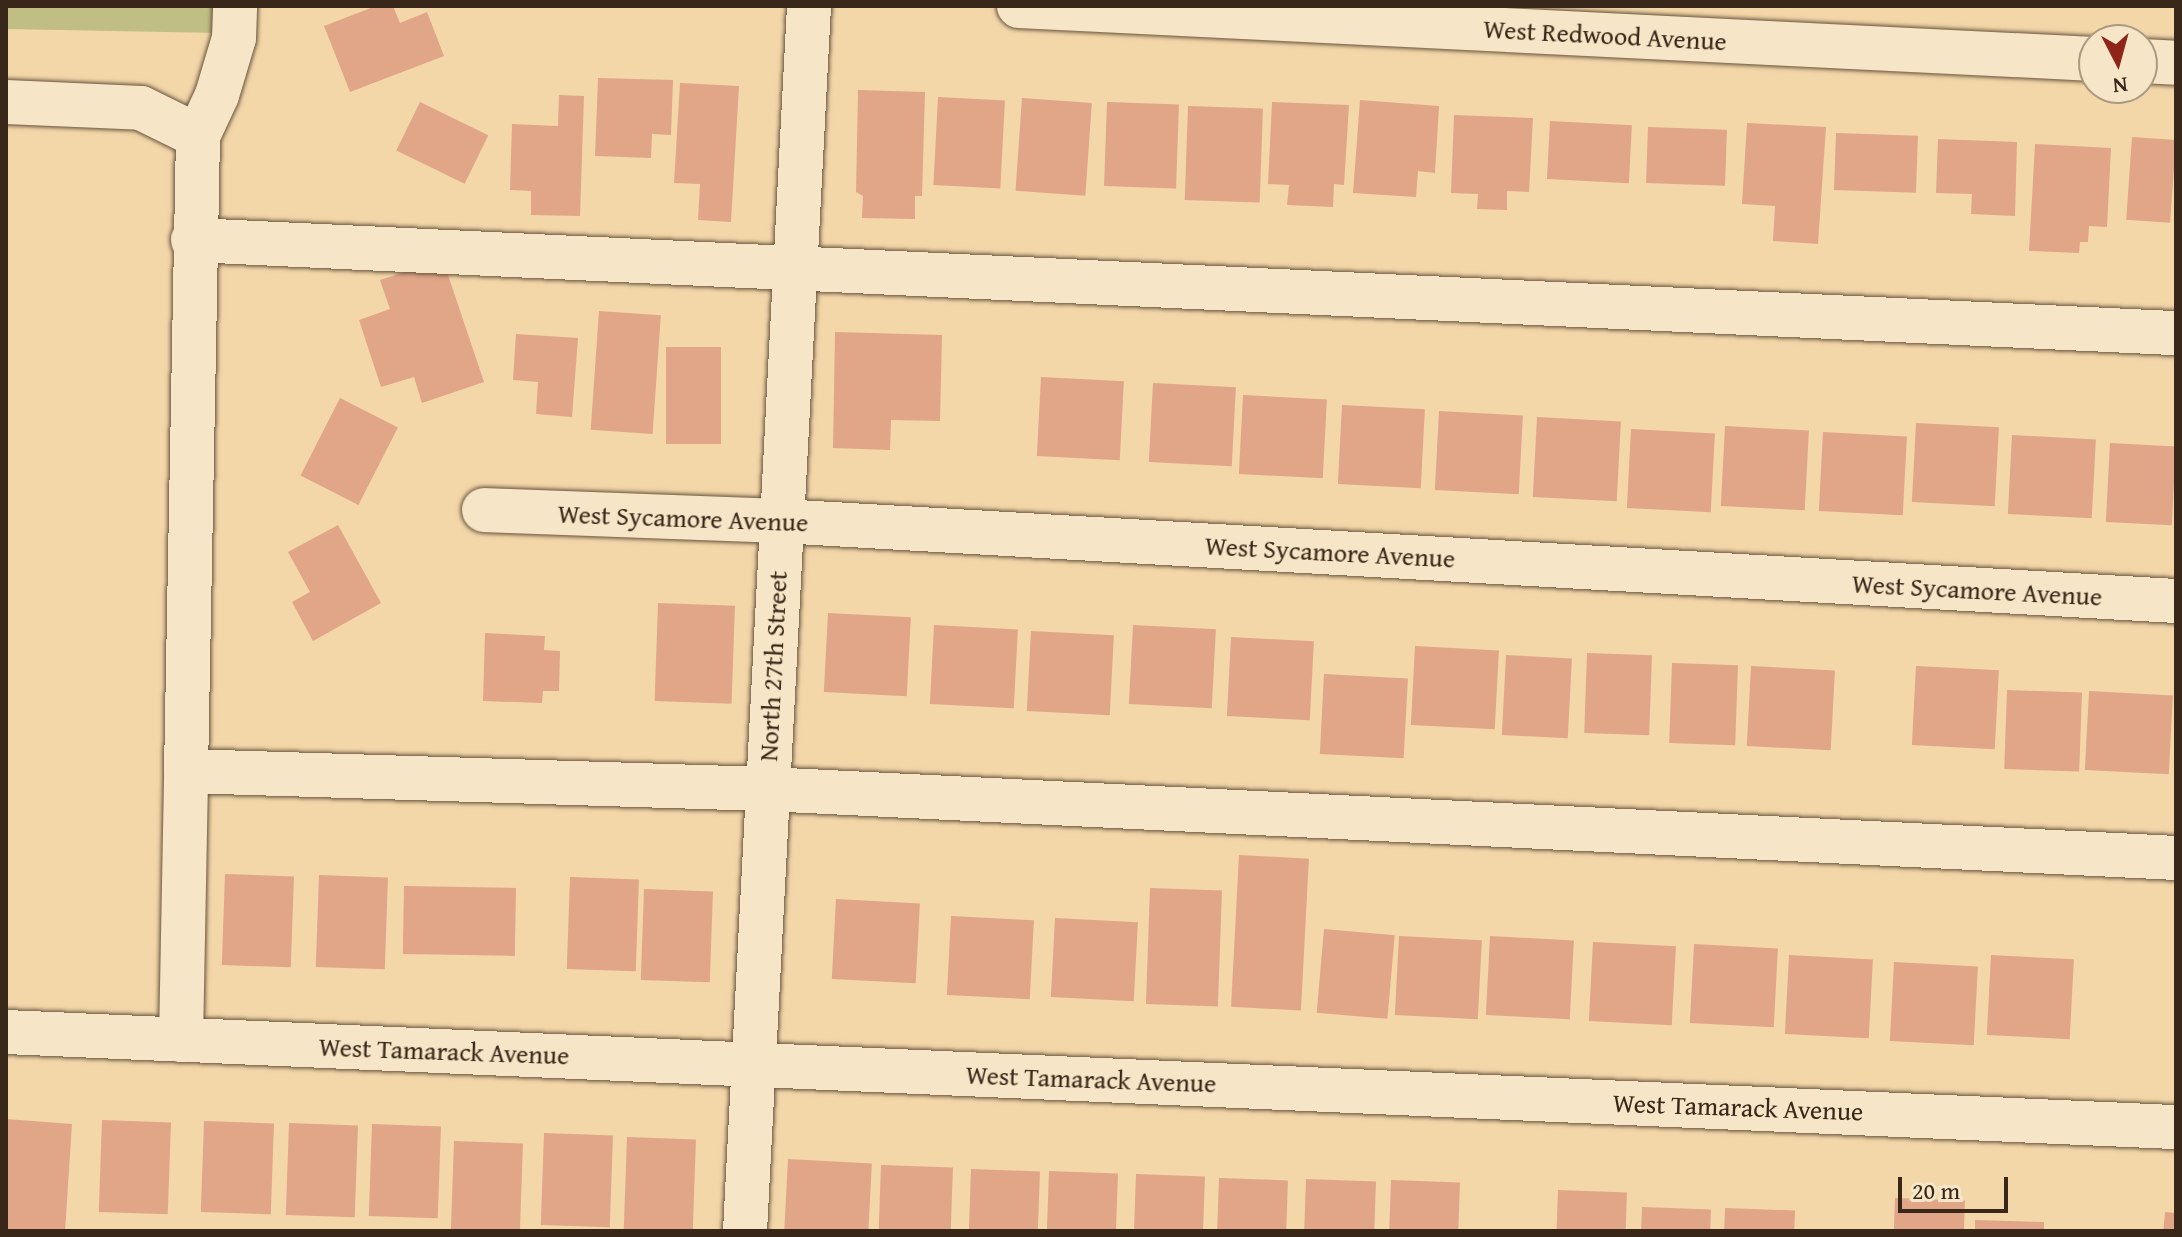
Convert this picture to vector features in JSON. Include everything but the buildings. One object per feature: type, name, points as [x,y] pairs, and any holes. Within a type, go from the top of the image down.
[{"type":"street","points":[[181,1040],[193,240],[198,136],[217,95],[234,38],[235,6]]},
{"type":"street","name":"North 27th Street","points":[[745,1231],[809,6]]},
{"type":"street","name":"West Redwood Avenue","points":[[1019,6],[2078,58]]},
{"type":"street","points":[[6,102],[141,108],[198,136]]},
{"type":"street","points":[[193,240],[2176,333]]},
{"type":"street","name":"West Sycamore Avenue","points":[[484,510],[780,521],[2176,601]]},
{"type":"street","points":[[186,771],[766,789],[2176,858]]},
{"type":"street","name":"West Tamarack Avenue","points":[[6,1032],[2176,1127]]},
{"type":"shaded area","points":[[6,6],[221,6],[220,33],[6,29]]}]
